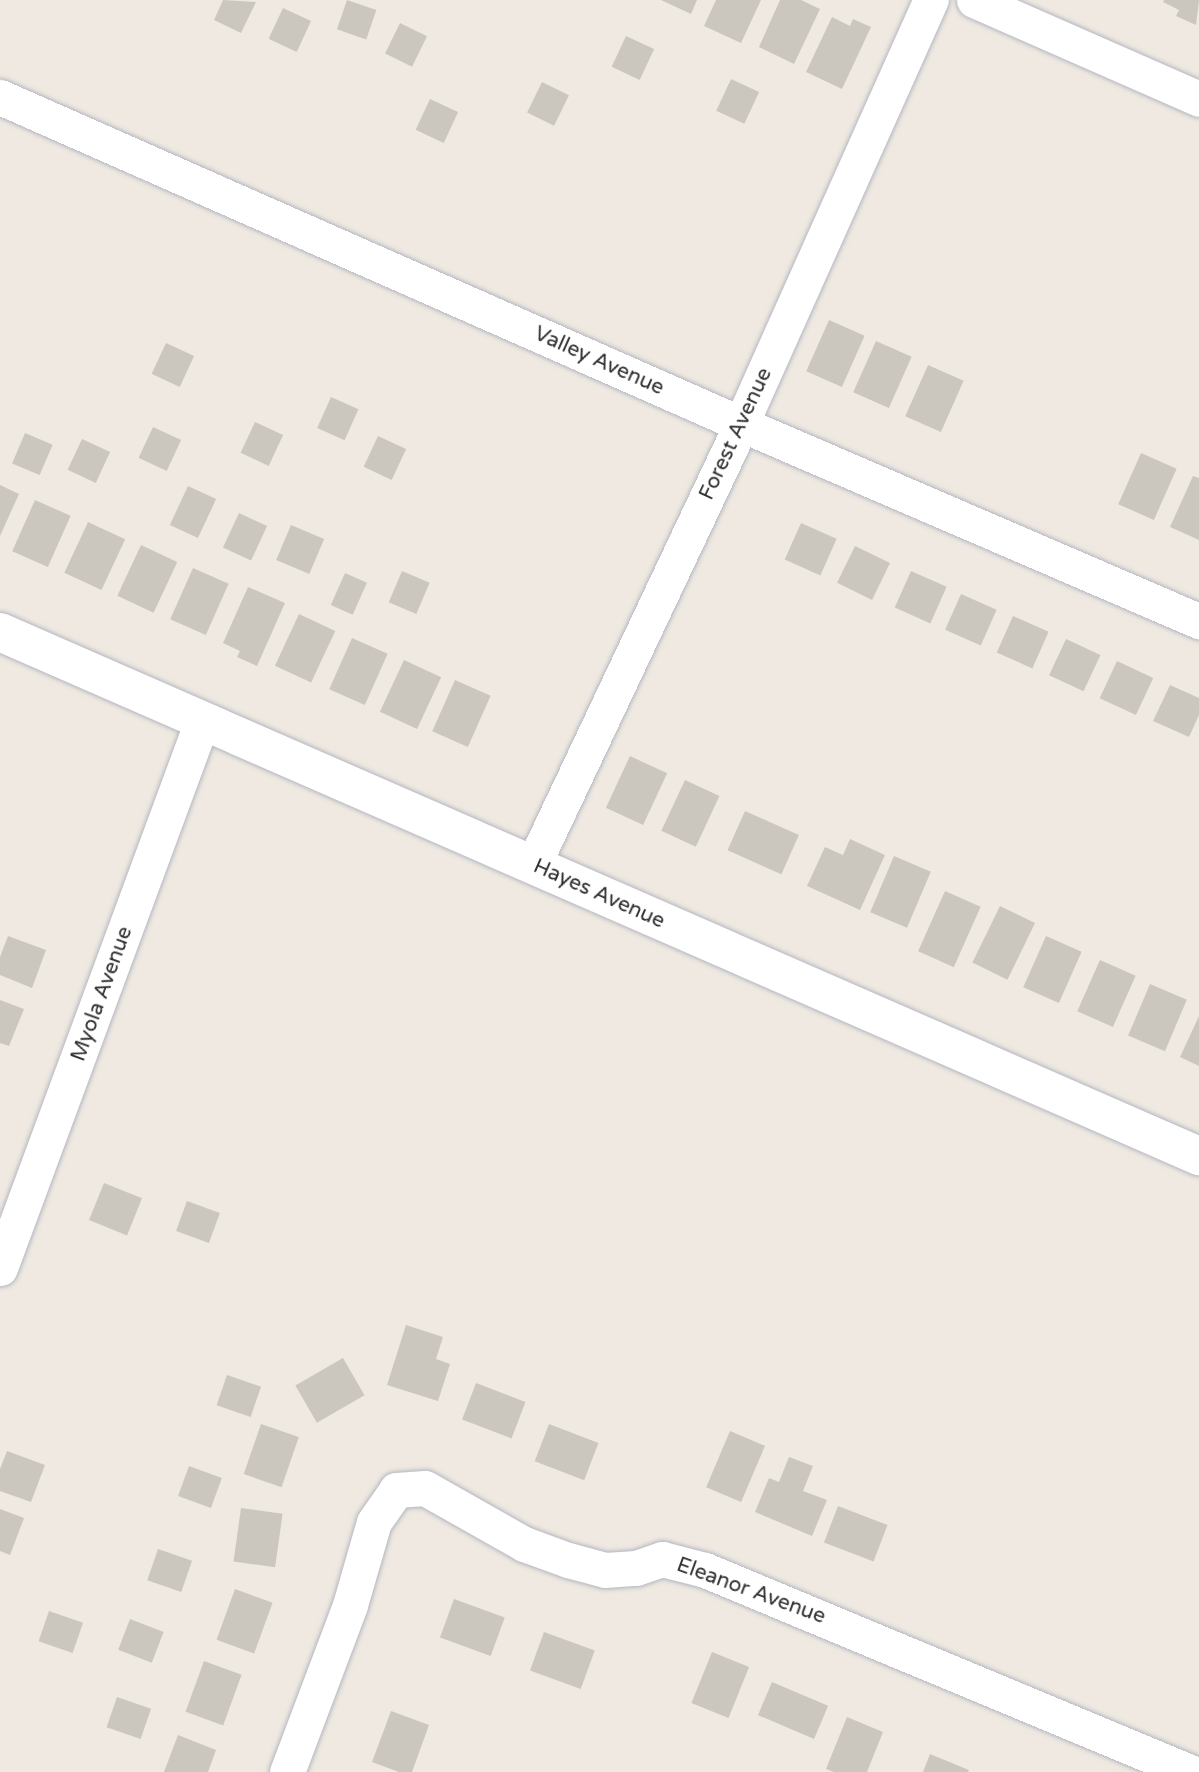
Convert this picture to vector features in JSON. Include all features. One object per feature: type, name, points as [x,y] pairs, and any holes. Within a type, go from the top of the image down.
[{"type":"street","name":"Forest Avenue","points":[[533,865],[741,424],[931,0]]},
{"type":"street","points":[[974,0],[1199,99]]},
{"type":"street","name":"Valley Avenue","points":[[0,97],[741,424],[1199,621]]},
{"type":"street","name":"Hayes Avenue","points":[[0,632],[1199,1156]]},
{"type":"street","name":"Myola Avenue","points":[[0,1268],[202,721]]},
{"type":"street","name":"Eleanor Avenue","points":[[287,1772],[350,1605],[374,1522],[396,1490],[425,1488],[524,1544],[568,1560],[605,1570],[636,1568],[662,1559],[717,1574],[1190,1772]]},
{"type":"building","points":[[223,0],[256,2],[241,33],[214,20]]},
{"type":"building","points":[[347,0],[376,10],[366,39],[337,29]]},
{"type":"building","points":[[661,0],[697,0],[691,14]]},
{"type":"building","points":[[716,0],[761,0],[741,43],[704,26]]},
{"type":"building","points":[[780,0],[801,0],[820,9],[794,64],[759,47]]},
{"type":"building","points":[[1199,0],[1196,25],[1176,16],[1179,10],[1163,2]]},
{"type":"building","points":[[283,8],[311,21],[297,52],[269,39]]},
{"type":"building","points":[[832,17],[850,26],[853,19],[871,27],[842,89],[806,72]]},
{"type":"building","points":[[400,23],[427,36],[412,67],[385,54]]},
{"type":"building","points":[[626,36],[654,49],[640,80],[612,67]]},
{"type":"building","points":[[731,79],[759,92],[744,124],[716,111]]},
{"type":"building","points":[[542,82],[569,95],[554,126],[527,113]]},
{"type":"building","points":[[430,99],[458,112],[444,143],[416,130]]},
{"type":"building","points":[[829,320],[865,336],[842,387],[806,371]]},
{"type":"building","points":[[876,341],[912,357],[889,408],[853,392]]},
{"type":"building","points":[[166,343],[194,356],[180,387],[152,374]]},
{"type":"building","points":[[928,365],[964,381],[941,432],[905,416]]},
{"type":"building","points":[[331,397],[358,409],[345,440],[317,428]]},
{"type":"building","points":[[255,422],[283,435],[269,466],[241,453]]},
{"type":"building","points":[[153,427],[181,440],[167,471],[139,458]]},
{"type":"building","points":[[25,433],[53,445],[40,475],[12,463]]},
{"type":"building","points":[[378,436],[406,449],[392,480],[364,467]]},
{"type":"building","points":[[82,439],[110,452],[96,483],[68,470]]},
{"type":"building","points":[[1141,453],[1177,469],[1154,520],[1118,504]]},
{"type":"building","points":[[1193,476],[1199,478],[1199,540],[1170,527]]},
{"type":"building","points":[[0,485],[19,494],[0,536]]},
{"type":"building","points":[[188,486],[216,499],[198,538],[170,525]]},
{"type":"building","points":[[35,500],[71,516],[48,567],[12,551]]},
{"type":"building","points":[[239,513],[267,526],[251,561],[223,547]]},
{"type":"building","points":[[88,522],[125,539],[101,590],[64,573]]},
{"type":"building","points":[[801,523],[837,539],[820,575],[785,560]]},
{"type":"building","points":[[291,525],[324,539],[309,574],[276,560]]},
{"type":"building","points":[[141,545],[177,562],[154,613],[117,596]]},
{"type":"building","points":[[855,546],[890,563],[872,600],[837,583]]},
{"type":"building","points":[[193,568],[229,584],[206,635],[170,619]]},
{"type":"building","points":[[402,571],[430,583],[416,614],[389,602]]},
{"type":"building","points":[[911,571],[947,587],[930,623],[895,608]]},
{"type":"building","points":[[345,573],[367,583],[353,615],[331,605]]},
{"type":"building","points":[[248,587],[285,603],[257,666],[237,657],[240,651],[223,643]]},
{"type":"building","points":[[961,594],[997,610],[981,645],[945,630]]},
{"type":"building","points":[[299,614],[335,631],[311,683],[275,666]]},
{"type":"building","points":[[1013,616],[1049,632],[1032,668],[997,653]]},
{"type":"building","points":[[352,638],[388,654],[365,705],[329,689]]},
{"type":"building","points":[[1066,639],[1100,655],[1084,691],[1049,675]]},
{"type":"building","points":[[404,660],[441,677],[417,729],[380,712]]},
{"type":"building","points":[[1117,661],[1153,678],[1136,715],[1100,698]]},
{"type":"building","points":[[455,680],[491,696],[468,747],[432,731]]},
{"type":"building","points":[[1170,685],[1199,698],[1199,715],[1189,737],[1153,721]]},
{"type":"building","points":[[630,756],[667,773],[643,825],[606,808]]},
{"type":"building","points":[[685,780],[719,796],[696,847],[661,831]]},
{"type":"building","points":[[745,811],[799,835],[781,874],[728,850]]},
{"type":"building","points":[[850,839],[885,855],[860,910],[807,886],[825,847],[843,855]]},
{"type":"building","points":[[894,856],[931,872],[907,928],[870,912]]},
{"type":"building","points":[[945,891],[981,907],[954,967],[918,951]]},
{"type":"building","points":[[1000,906],[1035,923],[1007,980],[972,963]]},
{"type":"building","points":[[8,936],[46,950],[32,988],[0,975],[0,957]]},
{"type":"building","points":[[1046,936],[1082,952],[1059,1003],[1023,987]]},
{"type":"building","points":[[1100,960],[1136,976],[1113,1027],[1077,1011]]},
{"type":"building","points":[[1150,984],[1187,1000],[1165,1051],[1128,1036]]},
{"type":"building","points":[[0,1000],[24,1009],[9,1046],[0,1043]]},
{"type":"building","points":[[1199,1016],[1199,1066],[1180,1057]]},
{"type":"building","points":[[104,1183],[142,1198],[127,1235],[89,1220]]},
{"type":"building","points":[[187,1201],[220,1213],[209,1243],[176,1231]]},
{"type":"building","points":[[406,1325],[443,1337],[436,1359],[450,1364],[438,1401],[387,1385]]},
{"type":"building","points":[[343,1358],[364,1395],[317,1423],[295,1386]]},
{"type":"building","points":[[227,1375],[261,1387],[251,1417],[217,1405]]},
{"type":"building","points":[[476,1383],[525,1402],[512,1438],[462,1419]]},
{"type":"building","points":[[261,1424],[299,1437],[282,1487],[244,1474]]},
{"type":"building","points":[[549,1424],[598,1443],[584,1480],[535,1461]]},
{"type":"building","points":[[730,1431],[765,1446],[741,1502],[706,1487]]},
{"type":"building","points":[[7,1451],[45,1465],[31,1502],[0,1491],[0,1469]]},
{"type":"building","points":[[789,1457],[813,1466],[803,1491],[827,1500],[812,1536],[755,1512],[769,1478],[779,1482]]},
{"type":"building","points":[[189,1466],[222,1478],[211,1508],[178,1496]]},
{"type":"building","points":[[838,1506],[887,1525],[874,1561],[824,1542]]},
{"type":"building","points":[[241,1508],[283,1514],[275,1567],[233,1561]]},
{"type":"building","points":[[0,1509],[24,1518],[10,1555],[0,1551]]},
{"type":"building","points":[[158,1549],[192,1561],[181,1592],[147,1580]]},
{"type":"building","points":[[235,1589],[273,1603],[254,1653],[217,1640]]},
{"type":"building","points":[[454,1599],[505,1617],[491,1656],[440,1638]]},
{"type":"building","points":[[49,1611],[83,1623],[73,1653],[39,1641]]},
{"type":"building","points":[[130,1619],[164,1632],[152,1663],[118,1650]]},
{"type":"building","points":[[544,1632],[595,1650],[581,1689],[530,1671]]},
{"type":"building","points":[[712,1652],[749,1667],[728,1718],[691,1703]]},
{"type":"building","points":[[204,1661],[242,1675],[223,1725],[186,1712]]},
{"type":"building","points":[[772,1682],[828,1706],[814,1739],[758,1715]]},
{"type":"building","points":[[117,1697],[151,1709],[141,1739],[107,1727]]},
{"type":"building","points":[[391,1711],[429,1725],[412,1772],[399,1772],[372,1762]]},
{"type":"building","points":[[847,1717],[883,1732],[867,1772],[834,1772],[826,1769]]},
{"type":"building","points":[[178,1735],[216,1750],[208,1772],[164,1772]]},
{"type":"building","points":[[930,1754],[969,1770],[923,1772]]}]
